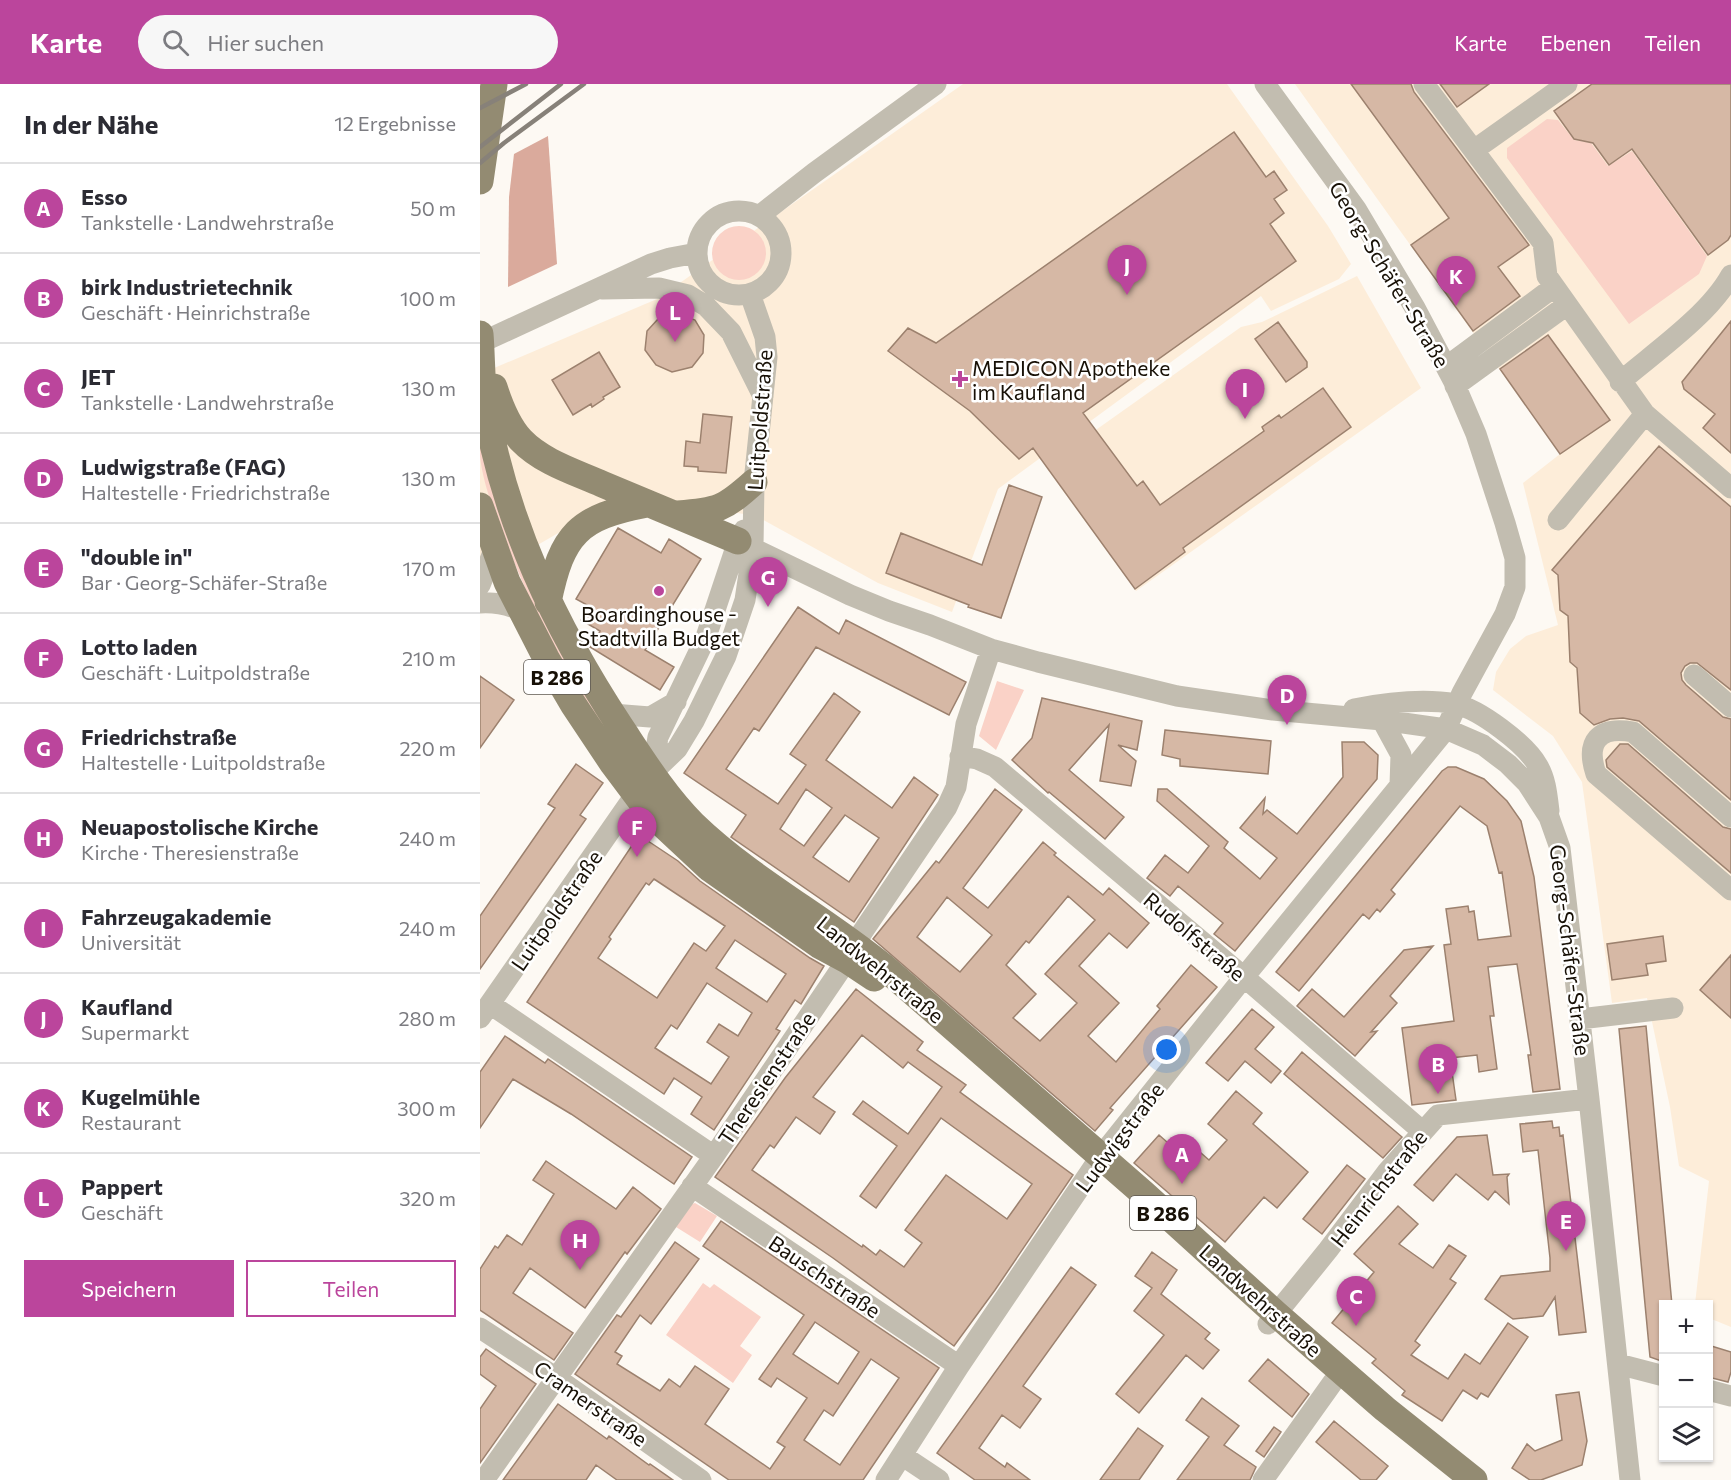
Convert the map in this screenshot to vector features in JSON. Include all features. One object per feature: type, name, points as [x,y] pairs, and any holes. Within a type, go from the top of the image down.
[{"type":"main road","points":[[480,180],[494,84]]},
{"type":"main road","points":[[480,342],[499,402],[508,422],[521,440],[537,453],[562,467],[746,544]]},
{"type":"main road","name":"Landwehrstraße","points":[[480,342],[482,378],[495,453],[524,546],[548,603],[576,657],[612,714],[652,773],[692,823],[737,862],[851,951],[1097,1163],[1272,1319],[1473,1480]]},
{"type":"main road","points":[[676,514],[719,508],[754,482]]},
{"type":"main road","points":[[548,603],[555,570],[562,552],[577,532],[596,518],[616,510],[647,504]]},
{"type":"main road","name":"Landwehrstraße","points":[[480,506],[494,550],[520,610],[573,704],[636,795],[672,834],[709,868],[819,945],[851,951]]},
{"type":"main road","name":"Landwehrstraße","points":[[1272,1319],[1333,1382],[1448,1480]]},
{"type":"street","points":[[759,216],[813,173],[936,84]]},
{"type":"street","name":"Georg-Schäfer-Straße","points":[[1265,84],[1356,209],[1415,308],[1455,386],[1487,465],[1515,558],[1515,587],[1505,614],[1456,704],[1446,729],[1482,745],[1508,764],[1527,783],[1550,817],[1560,848],[1630,1480]]},
{"type":"street","points":[[1424,84],[1543,243],[1547,276],[1645,414],[1731,489]]},
{"type":"street","points":[[1474,150],[1559,86]]},
{"type":"street","points":[[735,212],[747,212],[759,216],[768,222],[779,240],[780,261],[777,272],[761,290],[750,294],[728,294],[718,290],[703,274],[697,253],[704,230],[718,218],[735,212]]},
{"type":"street","points":[[480,342],[651,264],[697,253]]},
{"type":"street","points":[[1620,381],[1691,322],[1725,287],[1731,275]]},
{"type":"street","points":[[1446,367],[1554,287]]},
{"type":"street","points":[[595,289],[659,288],[688,295],[706,306],[721,320],[735,339],[763,396]]},
{"type":"street","name":"Luitpoldstraße","points":[[652,773],[658,737],[706,637],[746,544],[753,513],[767,357],[765,337],[750,294]]},
{"type":"street","points":[[1455,386],[1567,305]]},
{"type":"street","points":[[1558,520],[1645,414]]},
{"type":"street","points":[[746,544],[850,595],[991,649],[1091,676],[1177,696],[1446,729]]},
{"type":"street","name":"Luitpoldstraße","points":[[485,1011],[652,773],[677,748],[708,694],[726,656],[745,600],[746,544]]},
{"type":"street","points":[[480,585],[485,578],[494,550]]},
{"type":"street","points":[[480,603],[507,604],[520,610]]},
{"type":"street","name":"Theresienstraße","points":[[484,1480],[714,1156],[947,807],[956,787],[966,724],[991,649]]},
{"type":"street","points":[[1694,675],[1731,707]]},
{"type":"street","points":[[612,714],[651,717],[676,702]]},
{"type":"street","points":[[1319,715],[1391,704],[1427,702],[1456,704],[1488,720],[1527,750],[1539,766],[1546,785],[1550,817]]},
{"type":"street","points":[[1382,720],[1401,755],[1400,785]]},
{"type":"street","name":"Ludwigstraße","points":[[886,1480],[959,1366],[1097,1163],[1244,977],[1446,729]]},
{"type":"street","points":[[1731,817],[1633,732],[1620,730],[1606,732],[1595,741],[1591,758],[1596,774],[1731,890]]},
{"type":"street","name":"Rudolfstraße","points":[[960,756],[977,759],[995,767],[1422,1131]]},
{"type":"street","points":[[1580,1019],[1672,1008]]},
{"type":"street","points":[[485,1011],[714,1156]]},
{"type":"street","name":"Heinrichstraße","points":[[1272,1319],[1329,1250],[1387,1172],[1438,1115],[1589,1099]]},
{"type":"street","name":"Bauschstraße","points":[[692,1186],[959,1366]]},
{"type":"street","name":"Cramerstraße","points":[[480,1328],[555,1377],[701,1480]]},
{"type":"street","points":[[1618,1364],[1659,1375]]},
{"type":"street","points":[[1263,1480],[1333,1382]]},
{"type":"street","points":[[1713,1391],[1731,1396]]},
{"type":"street","points":[[903,1456],[939,1480]]},
{"type":"shaded area","points":[[963,84],[1227,84],[1328,226],[1351,264],[1339,279],[1271,311],[1261,296],[998,489],[952,612],[878,583],[756,516],[682,504],[600,509],[480,578],[480,374],[657,299]]},
{"type":"shaded area","points":[[1295,84],[1731,84],[1731,1327],[1713,1320],[1713,1300],[1695,1300],[1709,1181],[1679,1166],[1670,1107],[1647,998],[1612,1003],[1582,782],[1553,736],[1493,690],[1496,672],[1510,649],[1526,636],[1558,625],[1523,483],[1560,454]]},
{"type":"shaded area","points":[[1547,119],[1558,120],[1574,140],[1591,143],[1608,166],[1632,151],[1707,256],[1699,274],[1629,324],[1507,158],[1507,148]]},
{"type":"shaded area","points":[[548,136],[557,264],[508,287],[509,197],[514,154]]},
{"type":"shaded area","points":[[739,226],[749,228],[758,234],[764,243],[766,253],[764,263],[758,272],[749,278],[739,280],[729,278],[720,272],[714,263],[712,253],[714,243],[720,234],[729,228]]},
{"type":"shaded area","points":[[1357,276],[1421,388],[1136,591],[1045,466],[1241,327],[1262,322]]},
{"type":"shaded area","points":[[480,420],[618,752],[541,622],[516,567],[493,509],[484,478],[480,456]]},
{"type":"shaded area","points":[[997,681],[1024,690],[996,750],[979,736]]},
{"type":"shaded area","points":[[695,1203],[717,1216],[700,1242],[676,1227]]},
{"type":"shaded area","points":[[703,1283],[710,1288],[714,1284],[761,1317],[740,1346],[752,1355],[733,1383],[666,1335]]},
{"type":"building","points":[[1351,84],[1411,84],[1414,92],[1529,245],[1498,267],[1520,296],[1473,331],[1411,245],[1449,218]]},
{"type":"building","points":[[1440,84],[1489,84],[1457,107]]},
{"type":"building","points":[[1592,84],[1731,84],[1731,235],[1728,240],[1708,255],[1632,149],[1609,165],[1593,143],[1574,139],[1554,111]]},
{"type":"building","points":[[1234,132],[1266,177],[1274,171],[1287,190],[1274,199],[1284,213],[1270,224],[1296,261],[1083,413],[1137,486],[1143,481],[1160,505],[1264,431],[1262,427],[1279,415],[1281,418],[1323,388],[1351,427],[1183,548],[1185,552],[1135,589],[1033,448],[1019,459],[970,411],[888,351],[908,328],[936,343]]},
{"type":"building","points":[[677,313],[695,320],[704,335],[703,353],[692,367],[672,372],[656,365],[645,350],[647,331],[659,318]]},
{"type":"building","points":[[1731,321],[1731,453],[1703,428],[1715,414],[1684,389],[1682,382]]},
{"type":"building","points":[[1278,322],[1307,362],[1307,367],[1286,382],[1255,339]]},
{"type":"building","points":[[1548,335],[1610,420],[1560,454],[1500,369]]},
{"type":"building","points":[[599,352],[620,387],[592,407],[591,404],[573,415],[552,380]]},
{"type":"building","points":[[703,414],[732,417],[726,473],[698,471],[698,467],[684,466],[686,441],[700,443]]},
{"type":"building","points":[[1659,446],[1731,507],[1731,690],[1697,663],[1685,666],[1681,673],[1686,685],[1723,717],[1731,719],[1731,800],[1639,721],[1623,718],[1610,719],[1594,725],[1580,713],[1577,668],[1570,662],[1568,616],[1560,610],[1558,575],[1552,570]]},
{"type":"building","points":[[1009,485],[1042,497],[1001,618],[886,573],[901,533],[982,565]]},
{"type":"building","points":[[618,528],[661,553],[669,539],[701,559],[645,650],[674,667],[660,690],[590,647],[600,631],[581,620],[589,606],[576,599]]},
{"type":"building","points":[[798,607],[839,634],[846,620],[966,682],[949,715],[816,647],[759,731],[754,728],[726,769],[778,804],[806,765],[790,754],[834,693],[860,712],[826,760],[892,808],[914,777],[938,795],[854,922],[731,837],[746,815],[684,773]],"holes":[[[806,789],[832,808],[804,846],[780,829]],[[845,815],[879,838],[849,882],[813,857]]]},
{"type":"building","points":[[480,676],[514,700],[480,748]]},
{"type":"building","points":[[1042,698],[1142,721],[1137,750],[1118,745],[1136,761],[1131,786],[1100,781],[1109,725],[1069,770],[1124,817],[1105,839],[1048,793],[1012,760],[1032,738]]},
{"type":"building","points":[[1165,730],[1271,741],[1268,774],[1180,766],[1180,759],[1162,755]]},
{"type":"building","points":[[1342,742],[1364,742],[1378,755],[1377,779],[1235,951],[1214,934],[1223,923],[1178,886],[1170,896],[1147,878],[1165,855],[1188,873],[1209,846],[1157,801],[1158,789],[1167,789],[1228,842],[1224,848],[1260,879],[1277,858],[1240,828],[1265,798],[1263,814],[1267,810],[1297,834],[1343,777]]},
{"type":"building","points":[[1620,744],[1628,744],[1723,827],[1731,829],[1731,873],[1607,767],[1606,760]]},
{"type":"building","points":[[576,764],[603,783],[580,815],[586,819],[480,969],[480,916],[555,808],[548,804]]},
{"type":"building","points":[[1448,767],[1456,767],[1484,779],[1507,801],[1521,821],[1534,877],[1560,1089],[1533,1092],[1528,1055],[1531,1055],[1517,964],[1488,967],[1494,1016],[1490,1016],[1497,1069],[1479,1072],[1477,1055],[1450,1058],[1456,1100],[1412,1105],[1402,1028],[1454,1021],[1444,945],[1451,944],[1446,909],[1468,906],[1469,912],[1474,911],[1478,940],[1511,936],[1502,872],[1499,873],[1487,826],[1460,806],[1391,890],[1395,894],[1380,912],[1377,909],[1369,919],[1363,914],[1299,991],[1276,972],[1442,771]]},
{"type":"building","points":[[995,789],[1022,810],[963,888],[988,908],[1043,842],[1056,853],[1054,855],[1103,895],[1109,888],[1149,923],[1127,948],[1109,933],[1079,966],[1119,1003],[1088,1036],[1116,1062],[1160,1009],[1157,1006],[1191,965],[1217,987],[1110,1108],[1113,1110],[1095,1131],[873,939],[936,861],[939,863]],"holes":[[[1068,896],[1095,920],[1045,974],[1077,1003],[1040,1041],[1013,1018],[1036,994],[1006,965],[1026,941],[1029,943]],[[947,897],[992,935],[960,972],[917,937]]]},
{"type":"building","points":[[639,835],[678,861],[700,881],[824,966],[801,1004],[795,1000],[776,1029],[780,1031],[714,1130],[691,1114],[702,1097],[674,1078],[664,1094],[527,1002]],"holes":[[[654,879],[725,926],[706,951],[694,943],[657,998],[598,958],[611,939],[609,937],[646,883],[649,885]],[[735,940],[786,974],[767,1002],[716,968]],[[707,983],[752,1013],[738,1036],[719,1024],[707,1042],[729,1057],[711,1084],[655,1048],[671,1025],[677,1029]]]},
{"type":"building","points":[[1663,936],[1666,961],[1646,964],[1648,975],[1612,980],[1607,944]]},
{"type":"building","points":[[1433,946],[1390,996],[1397,1003],[1371,1032],[1377,1031],[1355,1056],[1297,1006],[1312,989],[1344,1017],[1404,950]]},
{"type":"building","points":[[1731,955],[1731,1018],[1700,990]]},
{"type":"building","points":[[856,989],[923,1042],[917,1050],[966,1085],[960,1092],[1073,1175],[954,1346],[833,1258],[715,1177],[785,1078]],"holes":[[[862,1035],[903,1068],[908,1062],[942,1087],[908,1134],[863,1101],[853,1114],[897,1146],[860,1196],[876,1208],[941,1118],[1032,1184],[1007,1219],[946,1175],[905,1230],[922,1243],[904,1267],[880,1250],[876,1255],[863,1245],[862,1247],[752,1170],[770,1145],[774,1148],[796,1117],[820,1134],[835,1112],[813,1097]]]},
{"type":"building","points":[[1252,1009],[1274,1027],[1255,1049],[1281,1071],[1271,1083],[1245,1061],[1228,1081],[1206,1063]]},
{"type":"building","points":[[1646,1026],[1672,1300],[1659,1300],[1659,1360],[1650,1357],[1619,1029]]},
{"type":"building","points":[[505,1036],[545,1063],[548,1059],[692,1157],[674,1184],[571,1114],[513,1079],[480,1128],[480,1072]]},
{"type":"building","points":[[1302,1052],[1402,1137],[1383,1158],[1284,1074]]},
{"type":"building","points":[[1236,1091],[1262,1113],[1253,1124],[1308,1172],[1277,1208],[1264,1197],[1225,1242],[1134,1163],[1159,1135],[1176,1150],[1185,1139],[1209,1160],[1227,1140],[1208,1124]]},
{"type":"building","points":[[1552,1121],[1553,1128],[1559,1127],[1560,1136],[1563,1135],[1586,1332],[1559,1335],[1555,1297],[1543,1316],[1513,1319],[1485,1299],[1501,1276],[1550,1271],[1538,1150],[1523,1152],[1520,1124]]},
{"type":"building","points":[[1487,1135],[1493,1175],[1509,1174],[1507,1177],[1509,1204],[1495,1191],[1488,1200],[1456,1174],[1433,1201],[1414,1185],[1457,1137]]},
{"type":"building","points":[[546,1161],[616,1209],[633,1187],[661,1209],[627,1254],[625,1252],[585,1308],[530,1268],[513,1293],[573,1333],[554,1360],[480,1310],[480,1269],[495,1246],[498,1248],[507,1235],[522,1245],[554,1194],[533,1180]]},
{"type":"building","points":[[1347,1165],[1365,1179],[1322,1234],[1303,1219]]},
{"type":"building","points":[[1398,1206],[1418,1224],[1399,1244],[1433,1268],[1449,1245],[1466,1256],[1450,1279],[1456,1283],[1415,1341],[1420,1345],[1411,1355],[1448,1379],[1465,1354],[1480,1364],[1508,1323],[1528,1337],[1488,1397],[1481,1393],[1477,1399],[1463,1390],[1442,1421],[1402,1395],[1405,1391],[1372,1363],[1376,1359],[1332,1323],[1374,1272],[1354,1254]]},
{"type":"building","points":[[721,1221],[939,1368],[863,1480],[729,1480],[575,1374],[617,1315],[621,1317],[675,1242],[699,1259],[651,1324],[640,1315],[615,1352],[622,1356],[617,1364],[660,1391],[669,1379],[680,1387],[695,1366],[729,1389],[705,1424],[770,1469],[785,1447],[777,1442],[807,1398],[777,1378],[771,1387],[759,1379],[804,1315],[703,1246]],"holes":[[[815,1322],[859,1352],[838,1384],[793,1354]],[[871,1359],[899,1378],[840,1465],[804,1440],[824,1410],[833,1416]]]},
{"type":"building","points":[[1152,1252],[1177,1270],[1161,1294],[1210,1333],[1205,1339],[1219,1350],[1203,1369],[1186,1355],[1139,1413],[1116,1394],[1164,1335],[1134,1311],[1152,1288],[1135,1276]]},
{"type":"building","points":[[1071,1267],[1096,1285],[1023,1386],[1041,1399],[1020,1428],[1002,1415],[979,1448],[1005,1467],[1007,1463],[1030,1480],[975,1480],[937,1453]]},
{"type":"building","points":[[1713,1347],[1731,1352],[1731,1372],[1728,1382],[1713,1378]]},
{"type":"building","points":[[486,1349],[536,1384],[480,1463],[480,1409],[496,1386],[480,1374],[480,1357]]},
{"type":"building","points":[[1268,1359],[1309,1394],[1292,1417],[1249,1381]]},
{"type":"building","points":[[1579,1392],[1587,1441],[1582,1465],[1541,1480],[1530,1480],[1512,1468],[1527,1444],[1535,1451],[1562,1440],[1556,1395]]},
{"type":"building","points":[[1202,1398],[1239,1426],[1224,1445],[1256,1467],[1250,1480],[1177,1480],[1209,1437],[1186,1420]]},
{"type":"building","points":[[558,1404],[607,1439],[609,1436],[673,1480],[617,1480],[596,1465],[586,1480],[503,1480]]},
{"type":"building","points":[[1334,1421],[1388,1466],[1376,1480],[1361,1480],[1316,1442]]},
{"type":"building","points":[[1274,1427],[1281,1432],[1264,1457],[1256,1451]]},
{"type":"building","points":[[1138,1428],[1163,1446],[1139,1480],[1100,1480]]},
{"type":"railway","points":[[480,108],[526,84]]},
{"type":"railway","points":[[480,147],[561,84]]},
{"type":"railway","points":[[480,163],[584,84]]},
{"type":"place","name":"Kaufland","points":[[1127,295]]},
{"type":"place","name":"Kugelmühle","points":[[1456,306]]},
{"type":"place","name":"Pappert","points":[[675,342]]},
{"type":"place","name":"MEDICON Apotheke im Kaufland","points":[[960,379]]},
{"type":"place","name":"Fahrzeugakademie","points":[[1245,419]]},
{"type":"place","name":"Boardinghouse - Stadtvilla Budget","points":[[659,591]]},
{"type":"place","name":"Friedrichstraße","points":[[768,607]]},
{"type":"place","name":"Ludwigstraße (FAG)","points":[[1287,725]]},
{"type":"place","name":"Lotto laden","points":[[637,857]]},
{"type":"place","name":"birk Industrietechnik","points":[[1438,1094]]},
{"type":"place","name":"Esso","points":[[1182,1184]]},
{"type":"place","name":"\"double in\"","points":[[1566,1251]]},
{"type":"place","name":"Neuapostolische Kirche","points":[[580,1270]]},
{"type":"place","name":"JET","points":[[1356,1326]]}]
